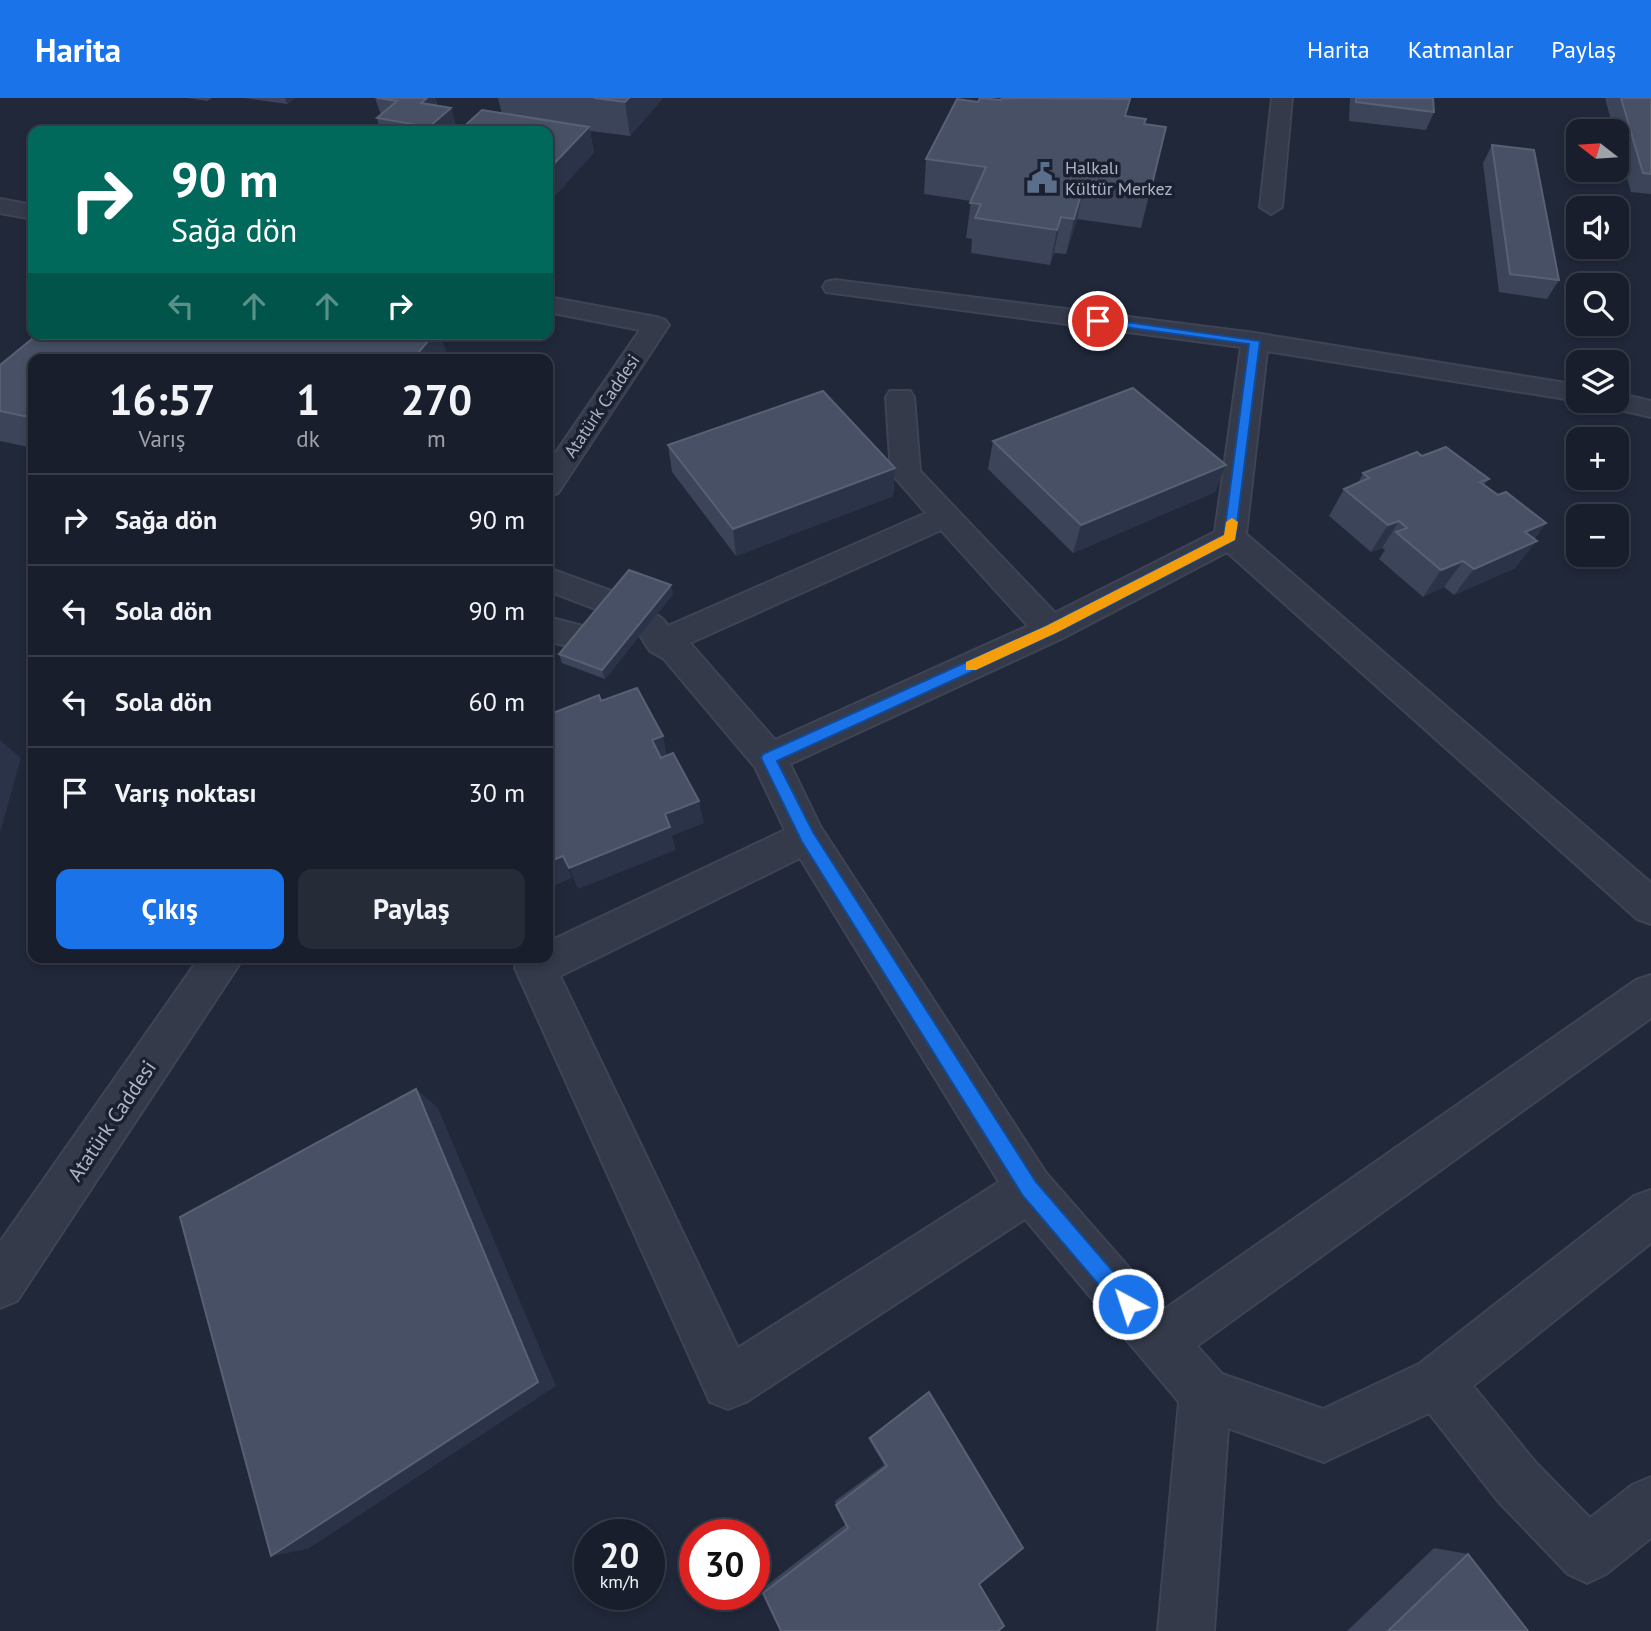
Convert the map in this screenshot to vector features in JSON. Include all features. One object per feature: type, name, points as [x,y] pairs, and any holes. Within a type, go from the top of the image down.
[{"type":"street","points":[[1271,207],[1282,98]]},
{"type":"street","points":[[0,206],[28,211]]},
{"type":"street","points":[[835,287],[1255,341],[1566,391]]},
{"type":"street","name":"Atatürk Caddesi","points":[[553,306],[656,325],[553,479]]},
{"type":"street","points":[[1230,537],[1255,341]]},
{"type":"street","points":[[900,397],[906,473],[1051,630]]},
{"type":"street","points":[[1629,404],[1651,409]]},
{"type":"street","points":[[945,516],[652,638],[676,650],[769,758],[807,837],[1030,1189],[1205,1394],[1324,1436],[1437,1382],[1651,1213]]},
{"type":"street","points":[[769,758],[1051,630],[1230,537]]},
{"type":"street","points":[[1230,537],[1651,907]]},
{"type":"street","points":[[553,581],[611,603]]},
{"type":"street","points":[[553,630],[582,638]]},
{"type":"street","points":[[553,959],[807,837]]},
{"type":"street","name":"Atatürk Caddesi","points":[[0,1284],[219,963]]},
{"type":"street","points":[[545,963],[535,968],[728,1384],[1030,1189]]},
{"type":"street","points":[[1161,1342],[1651,994]]},
{"type":"street","points":[[1437,1382],[1517,1482],[1587,1555],[1651,1504]]},
{"type":"street","points":[[1186,1631],[1205,1394]]},
{"type":"building","points":[[377,98],[427,98],[421,103],[451,108],[430,126],[377,118],[397,101]]},
{"type":"building","points":[[594,98],[629,98],[625,102]]},
{"type":"building","name":"Halkalı Kültür Merkez","points":[[980,98],[1130,99],[1125,116],[1146,119],[1144,124],[1166,127],[1150,193],[1084,184],[1074,219],[1061,217],[1057,230],[975,218],[981,204],[970,203],[986,167],[926,159],[957,99],[978,102]]},
{"type":"building","points":[[1356,98],[1433,98],[1434,112],[1356,102]]},
{"type":"building","points":[[1621,98],[1651,98],[1651,174],[1643,173]]},
{"type":"building","points":[[482,110],[589,127],[553,165],[553,126],[464,126]]},
{"type":"building","points":[[1492,145],[1534,150],[1559,280],[1510,274]]},
{"type":"building","points":[[31,340],[429,340],[417,354],[28,354],[28,417],[0,411],[0,365]]},
{"type":"building","points":[[1133,388],[1226,465],[1081,525],[993,441]]},
{"type":"building","points":[[823,391],[895,468],[733,529],[668,445]]},
{"type":"building","points":[[1446,447],[1489,479],[1480,482],[1498,495],[1506,492],[1546,523],[1525,532],[1537,541],[1474,569],[1463,561],[1441,570],[1396,532],[1407,528],[1399,521],[1388,525],[1344,489],[1369,478],[1363,473],[1417,452],[1422,456]]},
{"type":"building","points":[[629,570],[671,585],[602,670],[559,654]]},
{"type":"building","points":[[637,688],[663,736],[652,740],[661,758],[673,753],[699,801],[665,814],[670,827],[569,868],[563,856],[553,860],[553,713],[599,695],[601,701]]},
{"type":"building","points":[[416,1089],[538,1382],[271,1556],[180,1217]]},
{"type":"building","points":[[929,1392],[1023,1548],[979,1584],[1004,1626],[998,1631],[781,1631],[770,1608],[770,1588],[848,1528],[836,1505],[887,1466],[870,1438]]},
{"type":"building","points":[[1468,1554],[1528,1631],[1388,1631]]},
{"type":"slow traffic","points":[[971,666],[1051,630],[1230,537],[1232,522]]},
{"type":"place","name":"Halkalı Kültür Merkez","points":[[1042,178]]},
{"type":"route","points":[[1098,321],[1255,341],[1230,537],[1051,630],[769,758],[807,837],[1030,1189],[1128,1304]]}]
